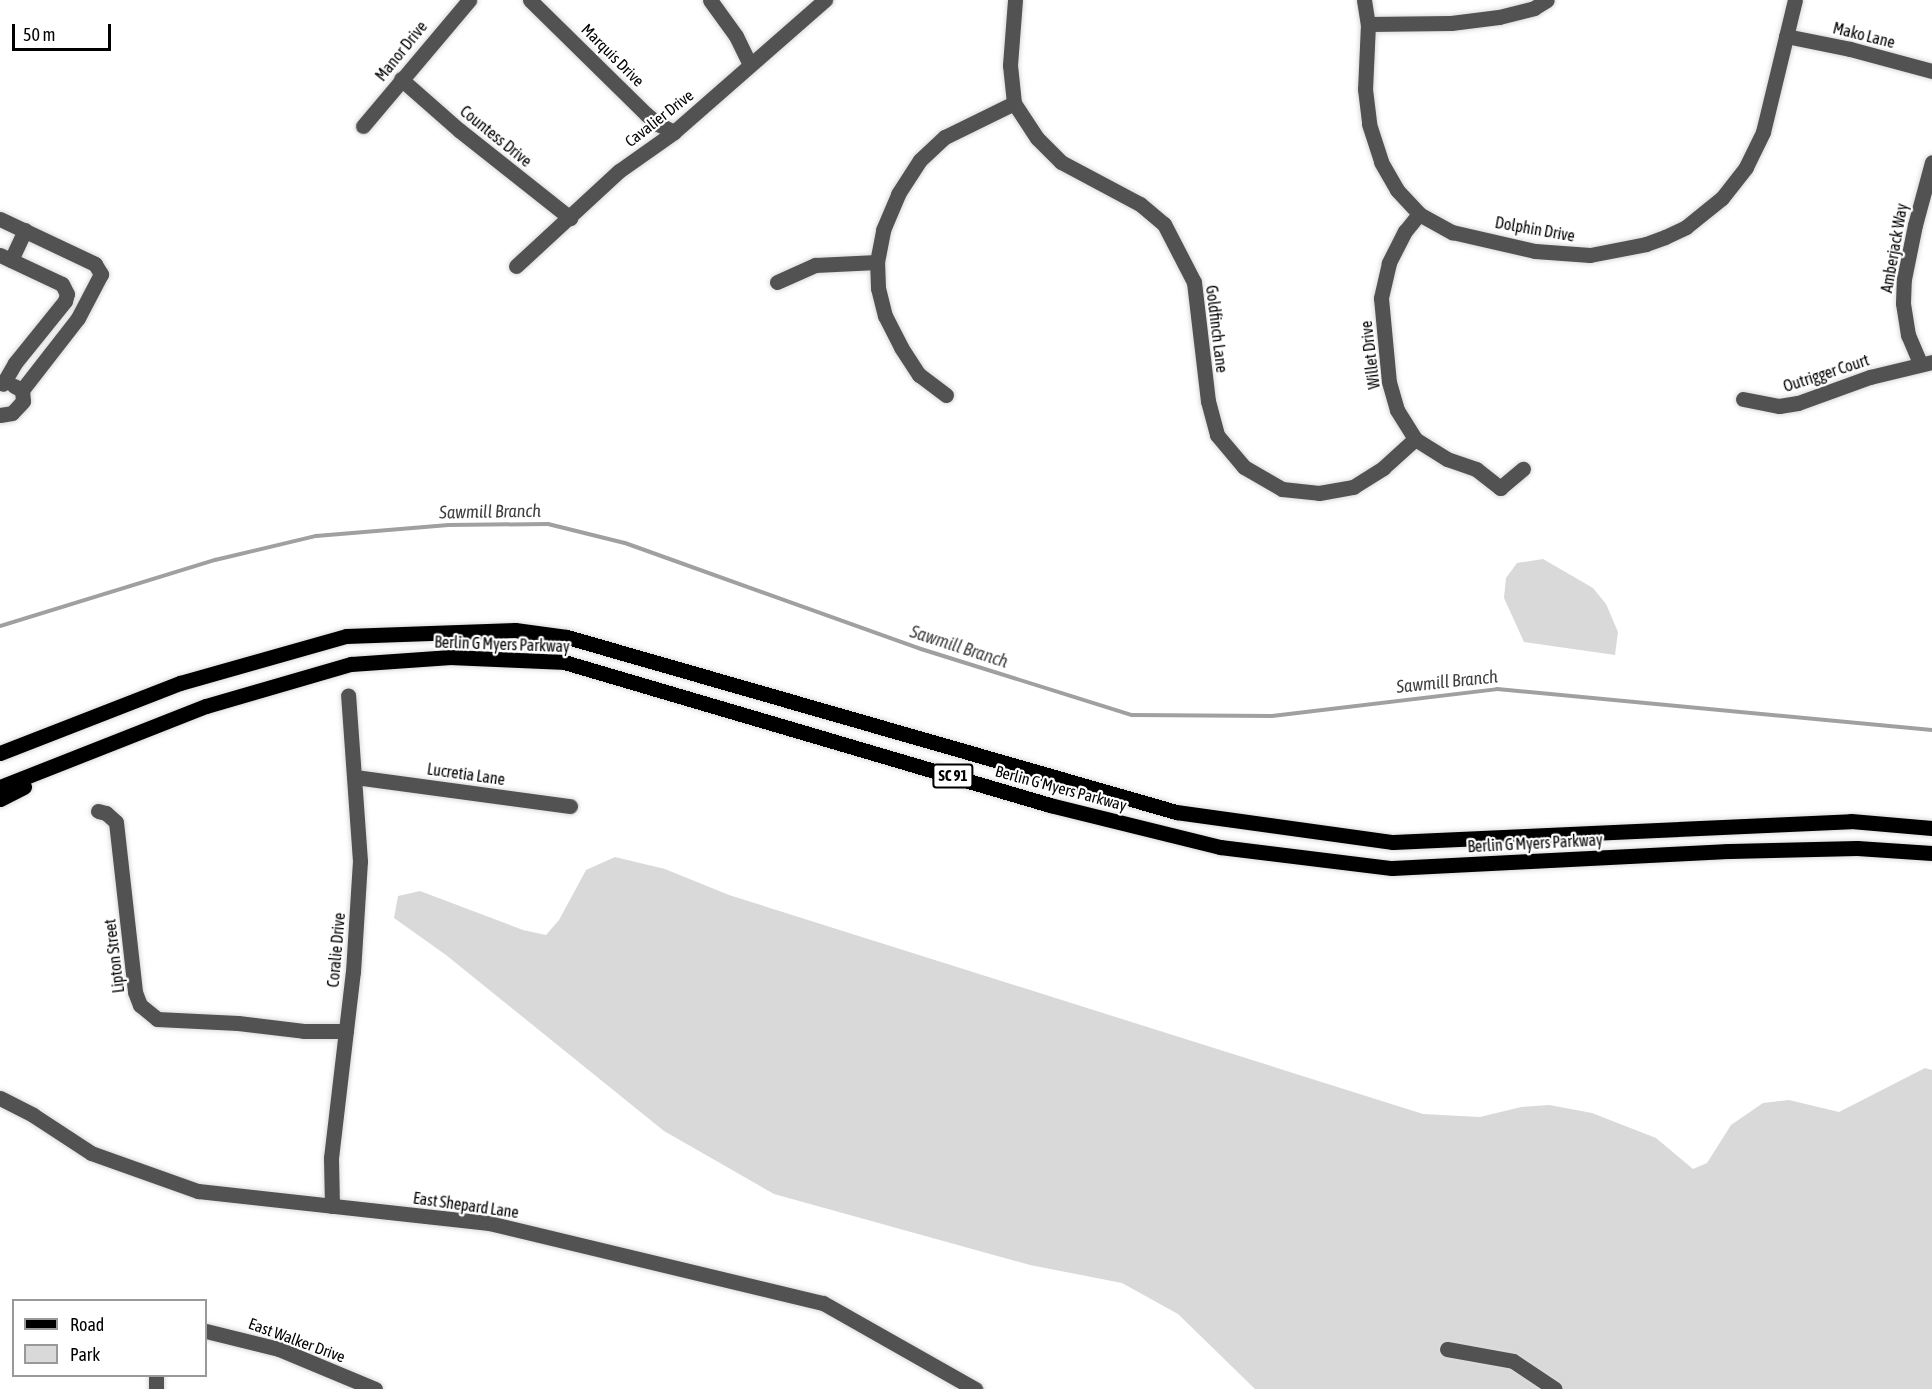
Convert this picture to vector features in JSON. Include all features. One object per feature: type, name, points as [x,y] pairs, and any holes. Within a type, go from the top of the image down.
[{"type":"main road","name":"Berlin G Myers Parkway","points":[[0,753],[180,683],[346,636],[515,630],[567,637],[1176,812],[1393,842],[1851,820],[1932,828]]},
{"type":"main road","points":[[564,662],[567,637]]},
{"type":"main road","name":"Berlin G Myers Parkway","points":[[0,787],[206,706],[351,664],[451,657],[564,662],[1050,805],[1220,847],[1392,868],[1730,851],[1857,848],[1932,853]]},
{"type":"main road","points":[[0,799],[116,742]]},
{"type":"street","name":"Manor Drive","points":[[363,126],[469,0]]},
{"type":"street","name":"Marquis Drive","points":[[530,0],[646,114],[674,132]]},
{"type":"street","points":[[710,0],[736,36],[750,65]]},
{"type":"street","name":"Cavalier Drive","points":[[516,267],[619,171],[674,132],[825,0]]},
{"type":"street","name":"Goldfinch Lane","points":[[1016,0],[1010,66],[1014,103],[1036,138],[1061,162],[1140,204],[1164,224],[1194,282],[1208,401],[1217,435],[1244,467],[1282,489],[1319,494],[1353,487],[1383,468],[1415,439]]},
{"type":"street","name":"Dolphin Drive","points":[[1364,0],[1368,24],[1365,89],[1369,124],[1381,162],[1397,190],[1419,214],[1452,232],[1534,250],[1564,254],[1599,254],[1646,244],[1686,227],[1714,206],[1749,162],[1768,120],[1795,0]]},
{"type":"street","points":[[1368,24],[1451,23],[1499,17],[1534,8],[1547,0]]},
{"type":"street","name":"Mako Lane","points":[[1786,36],[1850,49],[1932,71]]},
{"type":"street","name":"Countess Drive","points":[[402,79],[414,93],[570,218]]},
{"type":"street","points":[[946,395],[919,375],[885,316],[880,297],[877,262],[883,230],[898,194],[920,160],[945,137],[1014,103]]},
{"type":"street","name":"Amberjack Way","points":[[1926,363],[1908,335],[1903,303],[1904,279],[1931,169]]},
{"type":"street","name":"Willet Drive","points":[[1419,214],[1405,231],[1389,263],[1382,298],[1389,382],[1397,410],[1415,439],[1447,459],[1476,469],[1500,488],[1523,469]]},
{"type":"street","points":[[0,219],[95,264],[101,274],[78,318],[21,390],[23,401],[18,408],[6,416],[0,415]]},
{"type":"street","points":[[21,390],[1,384],[65,301],[67,294],[62,284],[6,258],[25,230]]},
{"type":"street","points":[[777,282],[814,265],[877,262]]},
{"type":"street","name":"Outrigger Court","points":[[1743,399],[1779,406],[1798,404],[1870,377],[1926,363]]},
{"type":"street","name":"Coralie Drive","points":[[332,1206],[331,1158],[357,935],[360,861],[356,777],[348,695]]},
{"type":"street","name":"Lucretia Lane","points":[[356,777],[570,806]]},
{"type":"street","name":"Lipton Street","points":[[98,811],[106,813],[116,822],[135,992],[140,1005],[158,1018],[238,1023],[304,1031],[346,1031]]},
{"type":"street","name":"East Shepard Lane","points":[[0,1098],[33,1115],[91,1153],[198,1191],[489,1223],[823,1303],[956,1384],[975,1389]]},
{"type":"street","name":"East Walker Drive","points":[[207,1331],[279,1349],[375,1389]]},
{"type":"street","points":[[1447,1349],[1513,1360],[1555,1389]]},
{"type":"green space","points":[[1543,559],[1593,588],[1606,604],[1618,632],[1615,655],[1524,642],[1504,598],[1506,578],[1517,563]]},
{"type":"green space","points":[[615,857],[665,869],[729,895],[1423,1114],[1480,1117],[1521,1107],[1549,1105],[1592,1113],[1656,1138],[1693,1169],[1707,1163],[1731,1125],[1763,1103],[1789,1100],[1839,1112],[1925,1068],[1932,1070],[1932,1389],[1255,1389],[1178,1314],[1122,1283],[1030,1265],[774,1194],[664,1131],[446,955],[394,918],[398,896],[420,891],[523,930],[546,935],[559,920],[586,870]]},
{"type":"waterway","name":"Sawmill Branch","points":[[0,626],[215,560],[316,536],[449,525],[548,524],[625,543],[921,649],[1132,715],[1272,716],[1497,689],[1932,730]]}]
